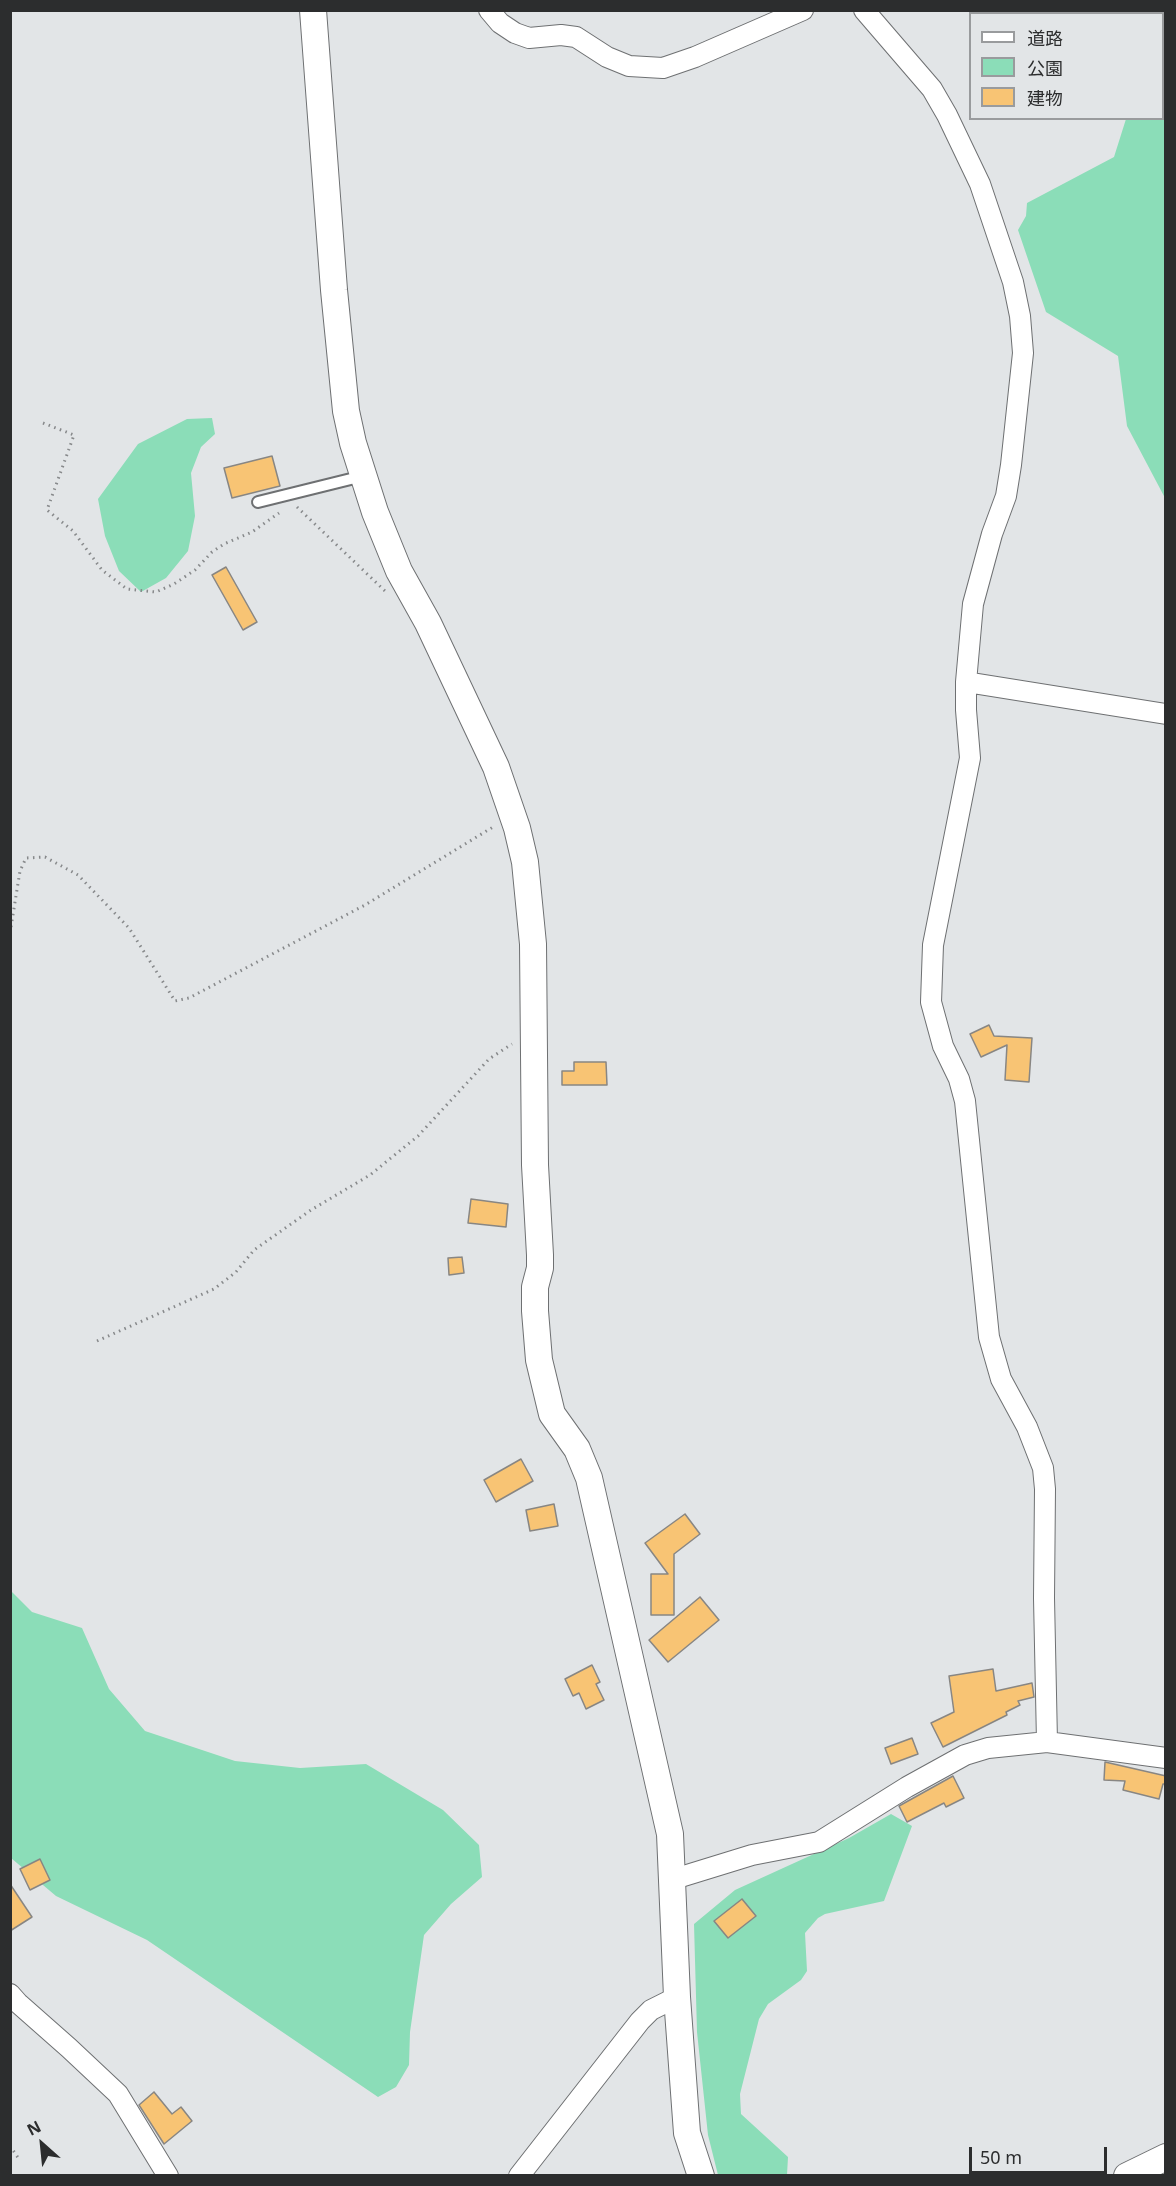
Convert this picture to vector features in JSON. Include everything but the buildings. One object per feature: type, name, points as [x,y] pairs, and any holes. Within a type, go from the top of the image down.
[{"type":"street","points":[[313,10],[334,290],[346,411],[353,443],[375,512],[399,571],[496,767],[513,815],[525,862],[531,932],[535,1165],[540,1255],[540,1268],[535,1287],[535,1311],[540,1360],[552,1414],[577,1449],[589,1478],[670,1834],[674,1880],[677,1997],[687,2133],[701,2175]]},
{"type":"street","points":[[489,10],[500,23],[514,33],[529,38],[561,35],[576,37],[607,57],[629,66],[663,68],[695,57],[803,10]]},
{"type":"street","points":[[864,10],[932,89],[947,115],[980,184],[1013,282],[1020,316],[1023,353],[1011,465],[1006,496],[992,534],[973,604],[966,682],[970,758],[933,945],[931,1002],[943,1046],[959,1079],[964,1101],[989,1337],[1001,1379],[1027,1427],[1043,1468],[1047,1742]]},
{"type":"street","points":[[966,682],[1166,714]]},
{"type":"street","points":[[674,1880],[752,1855],[819,1842],[907,1787],[974,1751],[1002,1745],[1047,1742],[1166,1758]]},
{"type":"street","points":[[10,1994],[118,2094],[168,2175]]},
{"type":"street","points":[[519,2175],[640,2021],[651,2010],[677,1997]]},
{"type":"street","points":[[1127,2175],[1166,2157]]},
{"type":"lane","points":[[258,502],[289,498],[363,476]]},
{"type":"path","points":[[43,423],[74,435],[47,510],[73,531],[102,570],[127,589],[156,592],[174,584],[195,570],[212,552],[252,532],[289,498],[383,590],[417,604]]},
{"type":"path","points":[[12,927],[23,864],[26,858],[45,858],[78,875],[129,928],[175,1001],[189,998],[365,905],[513,815]]},
{"type":"path","points":[[97,1341],[214,1289],[236,1272],[254,1250],[311,1210],[370,1175],[418,1136],[489,1059],[517,1041],[532,1035]]},
{"type":"path","points":[[10,2146],[19,2159]]},
{"type":"green space","points":[[1164,74],[1166,498],[1127,426],[1118,356],[1046,312],[1018,230],[1026,216],[1027,203],[1114,157],[1126,120],[1164,120]]},
{"type":"green space","points":[[212,418],[215,434],[201,447],[191,473],[195,516],[188,551],[166,578],[141,592],[119,571],[105,536],[98,499],[138,444],[187,419]]},
{"type":"green space","points":[[10,1590],[32,1612],[82,1628],[109,1689],[145,1731],[235,1761],[300,1768],[366,1764],[443,1810],[479,1845],[482,1877],[451,1904],[424,1935],[410,2032],[409,2065],[396,2087],[378,2097],[147,1940],[56,1896],[11,1858]]},
{"type":"green space","points":[[891,1814],[912,1826],[884,1901],[825,1914],[818,1918],[805,1933],[807,1971],[801,1980],[768,2004],[759,2019],[740,2094],[741,2114],[788,2157],[787,2175],[718,2175],[708,2135],[697,2032],[694,1924],[735,1890],[849,1838]]}]
